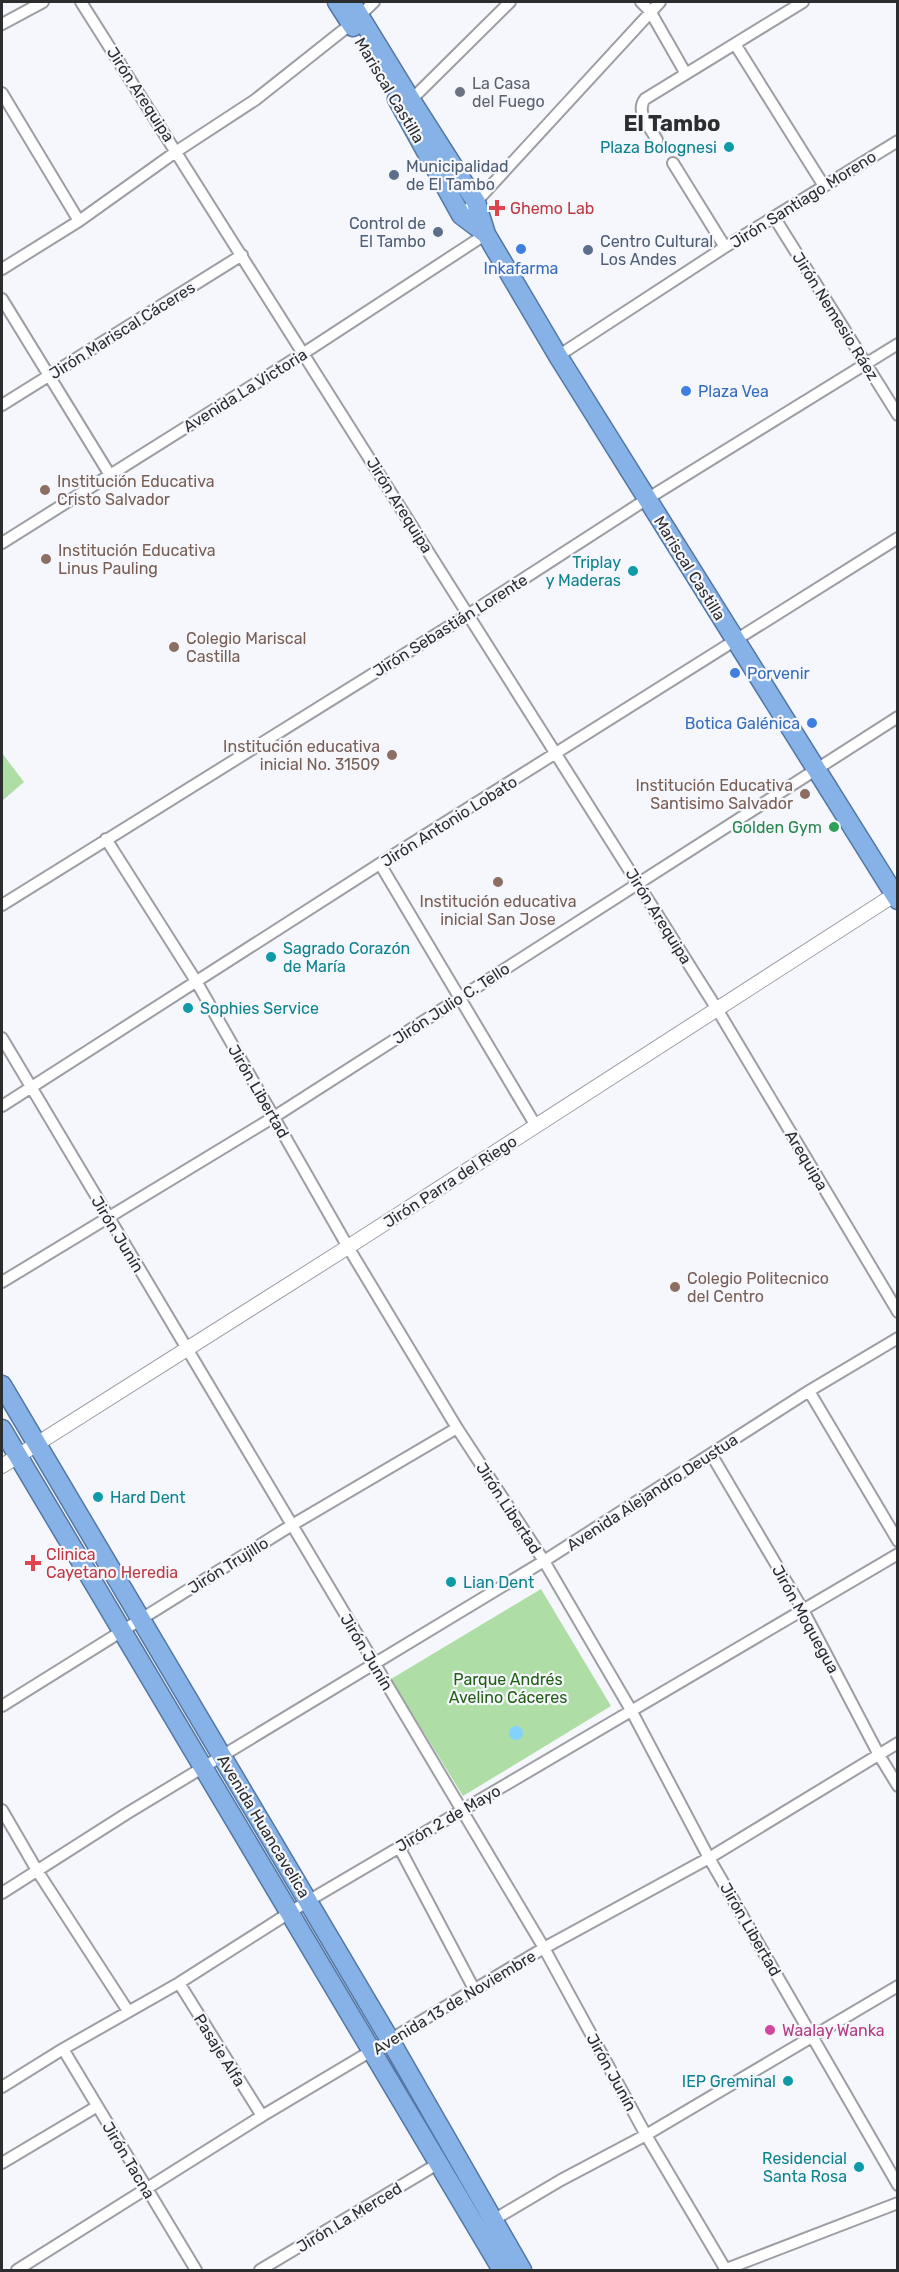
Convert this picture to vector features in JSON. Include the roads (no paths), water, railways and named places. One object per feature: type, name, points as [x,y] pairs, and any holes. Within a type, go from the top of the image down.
[{"type":"highway","name":"Mariscal Castilla","points":[[337,2],[354,14],[476,202],[486,234],[558,356],[815,770],[896,896]]},
{"type":"highway","name":"Mariscal Castilla","points":[[354,14],[404,112],[461,215],[486,234]]},
{"type":"highway","name":"Avenida Huancavelica","points":[[2,1385],[390,2040],[486,2225],[502,2271]]},
{"type":"highway","name":"Avenida Huancavelica","points":[[2,1429],[121,1633],[439,2163],[522,2271]]},
{"type":"street","points":[[2,24],[44,2]]},
{"type":"street","name":"Jirón Arequipa","points":[[81,2],[717,1009]]},
{"type":"street","points":[[2,269],[79,221],[177,151],[255,100],[354,14],[374,2]]},
{"type":"street","points":[[411,100],[510,2]]},
{"type":"street","points":[[641,2],[650,11],[686,74]]},
{"type":"street","points":[[461,215],[476,202],[660,2]]},
{"type":"street","points":[[657,140],[641,112],[641,104],[650,93],[686,74],[803,2]]},
{"type":"street","points":[[735,44],[824,186]]},
{"type":"street","points":[[2,93],[79,221]]},
{"type":"street","name":"Jirón Santiago Moreno","points":[[558,356],[725,247],[897,141]]},
{"type":"street","points":[[673,163],[725,247]]},
{"type":"street","name":"Jirón Nemesio Ráez","points":[[774,217],[897,415]]},
{"type":"street","name":"Avenida La Victoria","points":[[2,543],[304,353],[486,234]]},
{"type":"street","name":"Jirón Mariscal Cáceres","points":[[2,405],[242,255]]},
{"type":"street","points":[[2,299],[110,475]]},
{"type":"street","name":"Jirón Sebastián Lorente","points":[[2,904],[469,614],[647,499],[897,344]]},
{"type":"street","name":"Jirón Antonio Lobato","points":[[2,1106],[897,538]]},
{"type":"street","name":"Jirón Julio C. Tello","points":[[2,1282],[274,1117],[897,717]]},
{"type":"street","name":"Jirón Libertad","points":[[106,839],[196,981],[348,1247],[457,1428],[544,1561],[631,1710],[709,1858],[897,2185]]},
{"type":"street","points":[[380,864],[536,1126]]},
{"type":"street","name":"Jirón Parra del Riego","points":[[2,1466],[896,896]]},
{"type":"street","name":"Arequipa","points":[[717,1009],[897,1312]]},
{"type":"street","name":"Jirón Junín","points":[[2,1038],[544,1948],[646,2135],[725,2270]]},
{"type":"street","name":"Avenida Alejandro Deustua","points":[[2,1893],[203,1767],[544,1561],[897,1338]]},
{"type":"street","points":[[810,1391],[897,1541]]},
{"type":"street","name":"Jirón Trujillo","points":[[2,1707],[292,1525],[457,1428]]},
{"type":"street","name":"Jirón Moquegua","points":[[711,1454],[803,1610],[897,1786]]},
{"type":"street","name":"Jirón 2 de Mayo","points":[[2,2087],[178,1983],[308,1901],[897,1554]]},
{"type":"street","name":"Avenida 13 de Noviembre","points":[[16,2271],[262,2116],[544,1948],[709,1858],[897,1743]]},
{"type":"street","points":[[2,1810],[38,1872],[128,2011]]},
{"type":"street","points":[[399,1847],[474,1989]]},
{"type":"street","name":"Pasaje Alfa","points":[[178,1983],[262,2116]]},
{"type":"street","points":[[486,2225],[561,2180],[646,2135],[897,1986]]},
{"type":"street","name":"Jirón Tacna","points":[[63,2049],[196,2271]]},
{"type":"street","points":[[2,2163],[96,2107]]},
{"type":"street","name":"Jirón La Merced","points":[[260,2271],[439,2163]]},
{"type":"street","points":[[725,2270],[897,2203]]},
{"type":"water","points":[[513,1726],[519,1726],[523,1733],[519,1740],[513,1740],[509,1736],[509,1730]]},
{"type":"place","name":"La Casa del Fuego","points":[[460,92]]},
{"type":"place","name":"Plaza Bolognesi","points":[[729,147]]},
{"type":"place","name":"Municipalidad de El Tambo","points":[[394,175]]},
{"type":"place","name":"Ghemo Lab","points":[[497,208]]},
{"type":"place","name":"Control de El Tambo","points":[[438,232]]},
{"type":"place","name":"Inkafarma","points":[[521,249]]},
{"type":"place","name":"Centro Cultural Los Andes","points":[[588,250]]},
{"type":"place","name":"Plaza Vea","points":[[686,391]]},
{"type":"place","name":"Institución Educativa Cristo Salvador","points":[[45,490]]},
{"type":"place","name":"Institución Educativa Linus Pauling","points":[[46,559]]},
{"type":"place","name":"Triplay y Maderas","points":[[633,571]]},
{"type":"place","name":"Colegio Mariscal Castilla","points":[[174,647]]},
{"type":"place","name":"Porvenir","points":[[735,673]]},
{"type":"place","name":"Botica Galénica","points":[[812,723]]},
{"type":"place","name":"Institución educativa inicial No. 31509","points":[[392,755]]},
{"type":"place","name":"Institución Educativa Santisimo Salvador","points":[[805,794]]},
{"type":"place","name":"Golden Gym","points":[[834,827]]},
{"type":"place","name":"Institución educativa inicial San Jose","points":[[498,882]]},
{"type":"place","name":"Sagrado Corazón de María","points":[[271,957]]},
{"type":"place","name":"Sophies Service","points":[[188,1008]]},
{"type":"place","name":"Colegio Politecnico del Centro","points":[[675,1287]]},
{"type":"place","name":"Hard Dent","points":[[98,1497]]},
{"type":"place","name":"Clinica Cayetano Heredia","points":[[33,1563]]},
{"type":"place","name":"Lian Dent","points":[[451,1582]]},
{"type":"place","name":"Waalay Wanka","points":[[770,2030]]},
{"type":"place","name":"IEP Greminal","points":[[788,2081]]},
{"type":"place","name":"Residencial Santa Rosa","points":[[859,2167]]},
{"type":"district","name":"El Tambo","points":[[672,123]]},
{"type":"park label","name":"Parque Andrés Avelino Cáceres","points":[[508,1688]]}]
